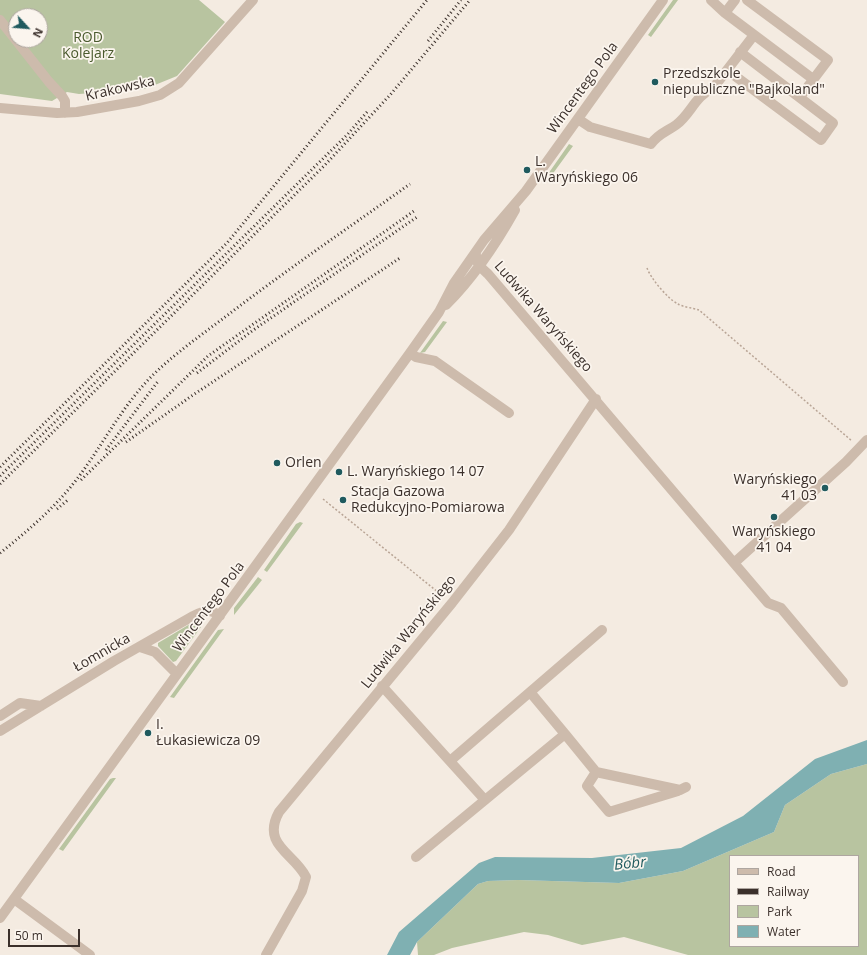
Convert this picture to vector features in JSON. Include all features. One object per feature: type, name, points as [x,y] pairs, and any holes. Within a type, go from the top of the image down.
[{"type":"street","name":"Krakowska","points":[[0,108],[65,113],[93,110],[139,101],[170,90],[179,83],[253,0]]},
{"type":"street","name":"Wincentego Pola","points":[[439,312],[462,289],[502,233],[526,191],[663,0]]},
{"type":"street","points":[[711,0],[725,13],[813,79]]},
{"type":"street","points":[[725,13],[735,0]]},
{"type":"street","points":[[747,0],[828,60],[800,98]]},
{"type":"street","points":[[0,20],[49,82],[62,96],[65,101],[65,113]]},
{"type":"street","points":[[578,119],[597,130],[651,144],[657,135],[677,124],[697,100],[705,92],[714,87],[754,35]]},
{"type":"street","points":[[727,70],[821,140],[833,123],[740,52]]},
{"type":"street","name":"Wincentego Pola","points":[[0,918],[410,353],[439,312],[454,283],[476,252],[498,222],[526,191]]},
{"type":"street","name":"Ludwika Waryńskiego","points":[[476,252],[475,258],[478,266],[488,274],[596,399],[768,603],[781,608],[843,682]]},
{"type":"street","points":[[410,353],[416,357],[435,361],[509,413]]},
{"type":"street","name":"Ludwika Waryńskiego","points":[[266,955],[302,891],[306,877],[302,870],[286,854],[276,841],[274,827],[276,819],[382,686],[452,603],[509,530],[596,399]]},
{"type":"street","points":[[734,562],[846,462],[867,440]]},
{"type":"street","name":"Łomnicka","points":[[0,731],[140,647],[204,611],[213,610],[220,616]]},
{"type":"street","points":[[450,761],[602,630]]},
{"type":"street","points":[[140,647],[155,652],[177,674]]},
{"type":"street","points":[[382,686],[485,800]]},
{"type":"street","points":[[530,692],[596,772],[683,789],[609,812],[587,786],[596,772]]},
{"type":"street","points":[[0,716],[20,703],[41,706]]},
{"type":"street","points":[[416,857],[565,734]]},
{"type":"street","points":[[14,899],[90,955]]},
{"type":"path","points":[[647,268],[653,281],[678,304],[699,310],[860,448]]},
{"type":"path","points":[[323,499],[452,603]]},
{"type":"green space","name":"ROD Kolejarz","points":[[0,0],[199,0],[225,22],[177,76],[145,89],[79,94],[67,92],[52,101],[0,94]]},
{"type":"green space","points":[[673,0],[678,0],[651,37],[648,35]]},
{"type":"green space","points":[[569,144],[573,146],[546,183],[548,174]]},
{"type":"green space","points":[[443,321],[447,322],[425,352],[420,353]]},
{"type":"green space","points":[[300,522],[303,523],[267,572],[264,570],[296,524]]},
{"type":"green space","points":[[258,577],[262,580],[234,615],[234,608]]},
{"type":"green space","points":[[195,621],[200,622],[201,627],[176,661],[173,662],[158,646],[158,643]]},
{"type":"green space","points":[[224,629],[174,698],[170,697],[218,630]]},
{"type":"green space","points":[[867,764],[867,955],[688,955],[624,937],[582,945],[548,935],[524,932],[452,948],[434,955],[418,955],[417,942],[478,884],[488,881],[518,880],[619,883],[683,871],[774,832],[785,805],[831,774]]},
{"type":"green space","points":[[116,778],[63,851],[59,849],[110,779]]},
{"type":"water","name":"Bóbr","points":[[867,740],[867,764],[831,774],[785,805],[774,832],[683,871],[619,883],[518,880],[488,881],[478,884],[417,942],[410,955],[387,955],[399,932],[479,863],[495,857],[592,858],[681,848],[743,816],[815,759]]},
{"type":"railway","points":[[0,467],[227,243],[427,0]]},
{"type":"railway","points":[[428,41],[461,0]]},
{"type":"railway","points":[[0,484],[325,165],[390,95],[470,0]]},
{"type":"railway","points":[[0,476],[347,135],[368,111]]},
{"type":"railway","points":[[0,553],[32,526],[62,497],[80,475],[115,422],[155,373],[193,341],[255,295],[410,184]]},
{"type":"railway","points":[[81,480],[208,356],[414,211]]},
{"type":"railway","points":[[197,373],[252,331],[417,217]]},
{"type":"railway","points":[[126,442],[193,395],[400,258]]},
{"type":"railway","points":[[106,450],[159,380]]},
{"type":"railway","points":[[57,509],[69,499]]},
{"type":"place","name":"Przedszkole niepubliczne \"Bajkoland\"","points":[[655,82]]},
{"type":"place","name":"L. Waryńskiego 06","points":[[527,170]]},
{"type":"place","name":"Orlen","points":[[277,463]]},
{"type":"place","name":"L. Waryńskiego 14 07","points":[[339,472]]},
{"type":"place","name":"Waryńskiego 41 03","points":[[825,488]]},
{"type":"place","name":"Stacja Gazowa Redukcyjno-Pomiarowa","points":[[343,500]]},
{"type":"place","name":"Waryńskiego 41 04","points":[[774,517]]},
{"type":"place","name":"I. Łukasiewicza 09","points":[[148,733]]}]
